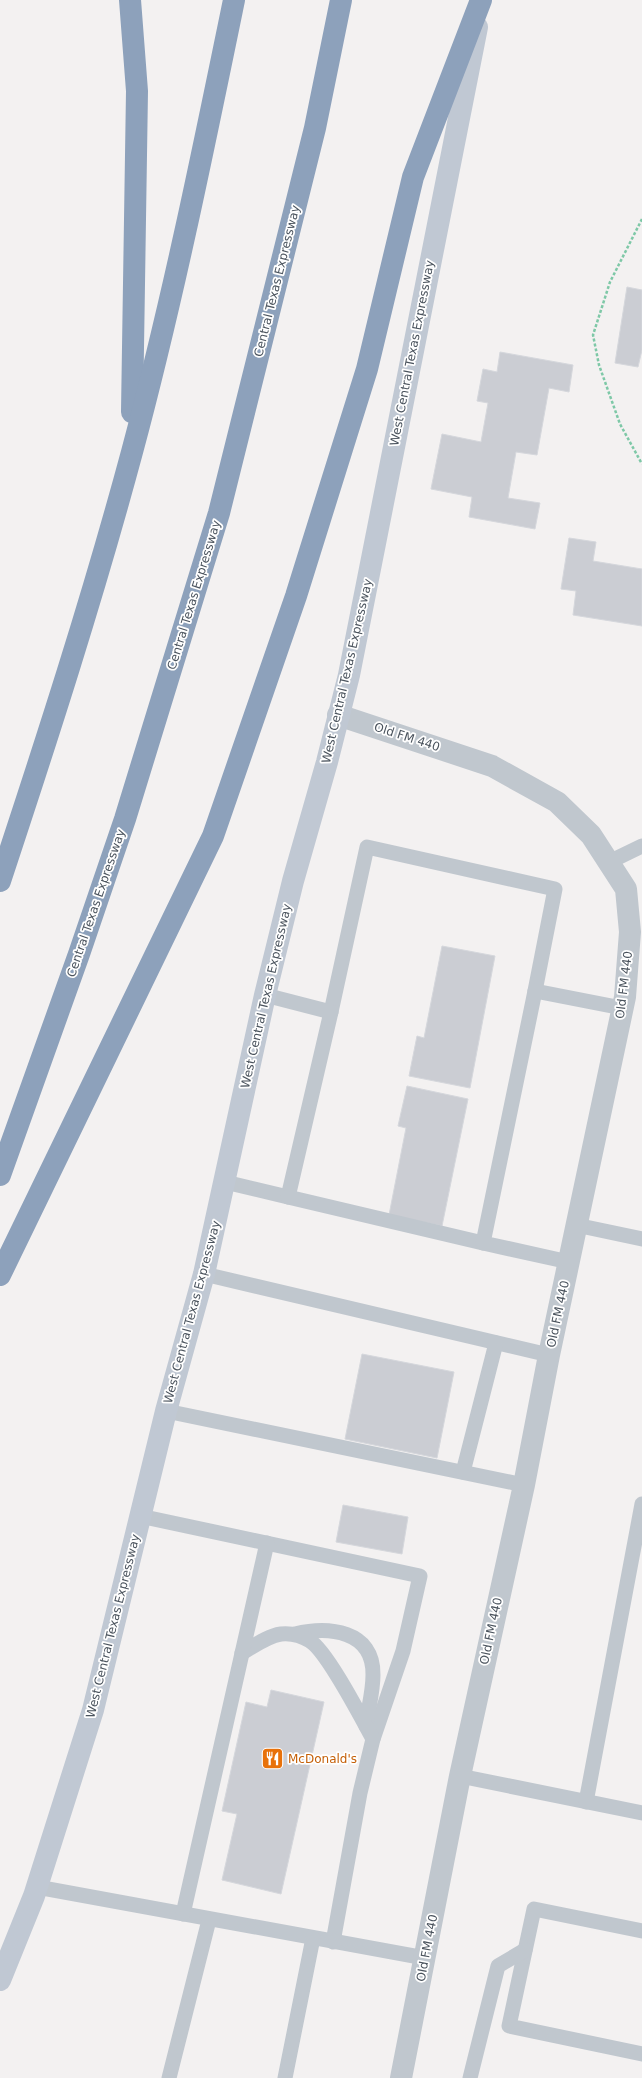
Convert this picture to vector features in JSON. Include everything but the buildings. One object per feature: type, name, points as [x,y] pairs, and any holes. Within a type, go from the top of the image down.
[{"type":"highway","points":[[130,0],[137,91],[132,452]]},
{"type":"highway","points":[[0,882],[57,710],[132,452],[190,212],[234,0]]},
{"type":"highway","name":"Central Texas Expressway","points":[[0,1175],[79,954],[125,819],[219,513],[315,128],[341,0]]},
{"type":"highway","points":[[0,1276],[213,836],[296,596],[365,377],[414,177],[482,0]]},
{"type":"main road","name":"West Central Texas Expressway","points":[[0,1980],[37,1887],[93,1710],[166,1411],[204,1274],[265,995],[293,881],[327,762],[349,675],[482,0]]},
{"type":"street","name":"Old FM 440","points":[[338,715],[492,766],[557,802],[591,835],[626,889],[630,932],[625,998],[549,1355],[524,1485],[460,1776],[401,2078]]},
{"type":"lane","points":[[609,862],[642,846]]},
{"type":"lane","points":[[288,1197],[331,1012],[367,847],[555,889],[536,991],[483,1243]]},
{"type":"lane","points":[[536,991],[622,1008]]},
{"type":"lane","points":[[265,995],[331,1012]]},
{"type":"lane","points":[[225,1182],[569,1262]]},
{"type":"lane","points":[[576,1225],[642,1239]]},
{"type":"lane","points":[[204,1274],[549,1355]]},
{"type":"lane","points":[[463,1472],[496,1343]]},
{"type":"lane","points":[[166,1411],[524,1485]]},
{"type":"lane","points":[[586,1802],[642,1504]]},
{"type":"lane","points":[[140,1516],[420,1576],[403,1651],[373,1739],[360,1794],[333,1942]]},
{"type":"lane","points":[[183,1914],[267,1543]]},
{"type":"lane","points":[[242,1653],[264,1640],[280,1634],[296,1634],[313,1630],[335,1630],[353,1636],[362,1645],[370,1657],[373,1674],[366,1726]]},
{"type":"lane","points":[[296,1634],[312,1641],[328,1661],[373,1739]]},
{"type":"lane","points":[[460,1776],[642,1813]]},
{"type":"lane","points":[[37,1887],[208,1920],[425,1958]]},
{"type":"lane","points":[[642,1931],[534,1909],[509,2026],[642,2054]]},
{"type":"lane","points":[[169,2078],[208,1920]]},
{"type":"lane","points":[[285,2078],[313,1938]]},
{"type":"lane","points":[[470,2078],[498,1966],[525,1950]]},
{"type":"path","points":[[642,218],[610,282],[593,335],[599,365],[620,424],[642,464]]},
{"type":"place","name":"McDonald's","points":[[272,1759]]}]
